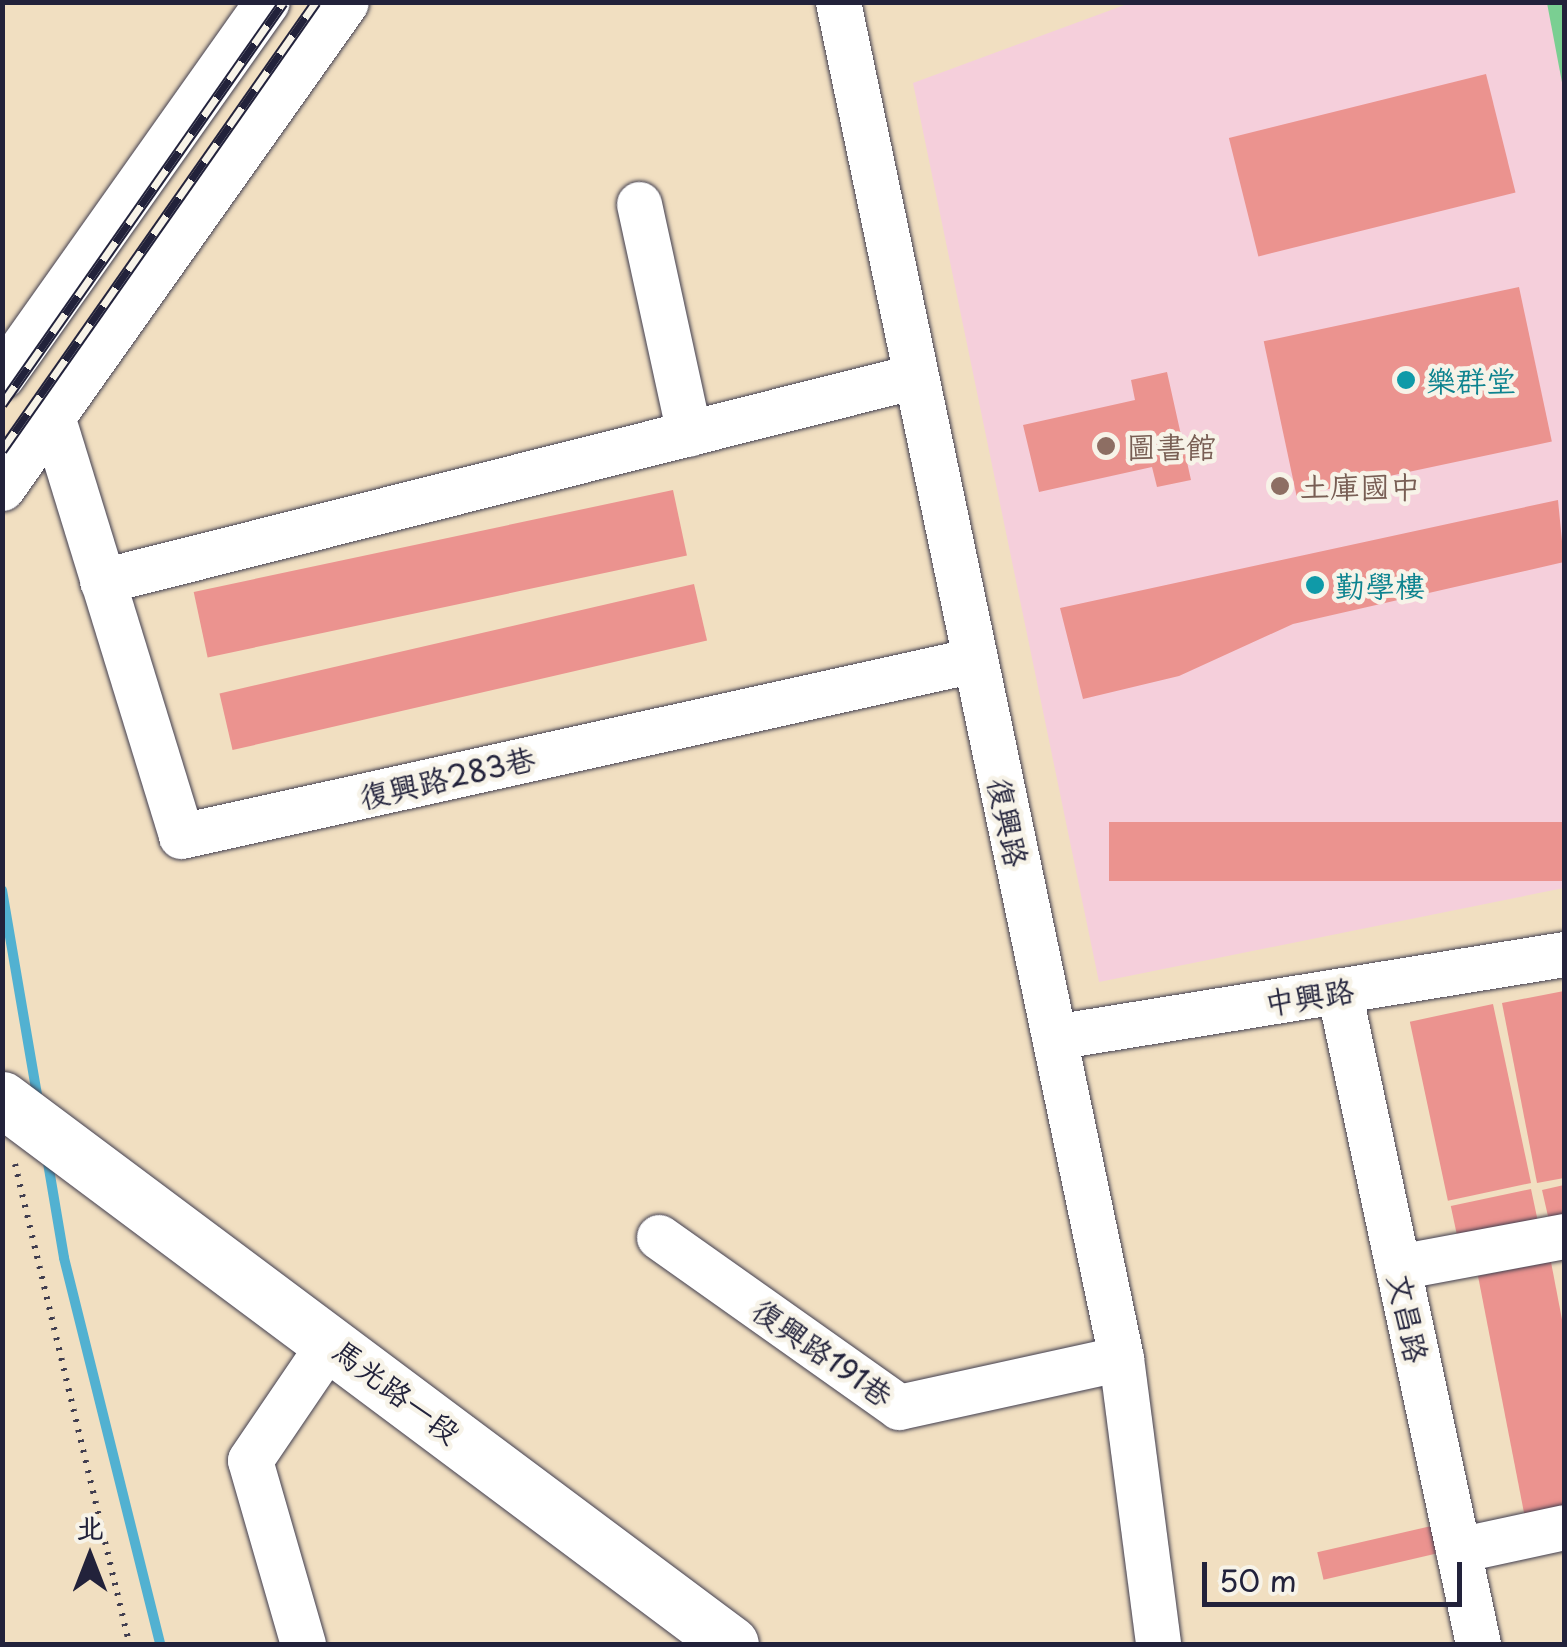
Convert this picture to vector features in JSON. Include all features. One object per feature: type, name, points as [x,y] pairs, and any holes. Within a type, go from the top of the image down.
[{"type":"main road","name":"馬光路一段","points":[[25,1127],[331,1340],[731,1644]]},
{"type":"street","points":[[2,376],[268,2]]},
{"type":"street","points":[[2,488],[346,2]]},
{"type":"street","name":"復興路","points":[[838,2],[1121,1358],[1158,1644]]},
{"type":"street","points":[[639,204],[689,434]]},
{"type":"street","points":[[102,581],[916,376]]},
{"type":"street","name":"復興路283巷","points":[[53,419],[181,836],[974,660]]},
{"type":"street","name":"中興路","points":[[1054,1038],[1564,954]]},
{"type":"street","name":"文昌路","points":[[1339,990],[1478,1644]]},
{"type":"street","name":"復興路191巷","points":[[660,1236],[899,1407],[1121,1358]]},
{"type":"street","points":[[1398,1266],[1564,1236]]},
{"type":"street","points":[[303,1644],[250,1460],[331,1340]]},
{"type":"street","points":[[1458,1550],[1564,1528]]},
{"type":"path","points":[[25,1127],[129,1644]]},
{"type":"shaded area","name":"土庫國中","points":[[1130,3],[1564,3],[1564,888],[1099,982],[913,83]]},
{"type":"green space","points":[[1547,3],[1564,3],[1564,93]]},
{"type":"building","points":[[1486,74],[1516,192],[1258,256],[1229,138]]},
{"type":"building","name":"樂群堂","points":[[1519,287],[1552,442],[1297,496],[1264,341]]},
{"type":"building","name":"圖書館","points":[[1167,372],[1191,480],[1157,487],[1152,467],[1039,492],[1023,425],[1135,400],[1131,380]]},
{"type":"building","points":[[673,490],[687,556],[208,657],[194,592]]},
{"type":"building","name":"勤學樓","points":[[1558,500],[1564,562],[1293,624],[1179,676],[1083,699],[1060,608]]},
{"type":"building","points":[[694,584],[707,641],[233,750],[219,694]]},
{"type":"building","points":[[1109,822],[1564,822],[1564,881],[1109,881]]},
{"type":"building","points":[[1564,991],[1564,1178],[1537,1183],[1502,1003]]},
{"type":"building","points":[[1493,1004],[1531,1183],[1448,1201],[1410,1022]]},
{"type":"building","points":[[1564,1185],[1564,1222],[1550,1225],[1542,1190]]},
{"type":"building","points":[[1531,1189],[1539,1226],[1459,1243],[1451,1206]]},
{"type":"building","points":[[1551,1262],[1564,1330],[1564,1515],[1526,1523],[1478,1276]]},
{"type":"building","points":[[1440,1524],[1446,1551],[1324,1580],[1317,1552]]},
{"type":"waterway","points":[[2,890],[38,1101]]},
{"type":"waterway","points":[[47,1157],[64,1258],[160,1644]]},
{"type":"railway","points":[[2,404],[283,2]]},
{"type":"railway","points":[[2,450],[316,2]]},
{"type":"place","name":"樂群堂","points":[[1406,380]]},
{"type":"place","name":"圖書館","points":[[1106,446]]},
{"type":"place","name":"土庫國中","points":[[1280,486]]},
{"type":"place","name":"勤學樓","points":[[1315,585]]}]
